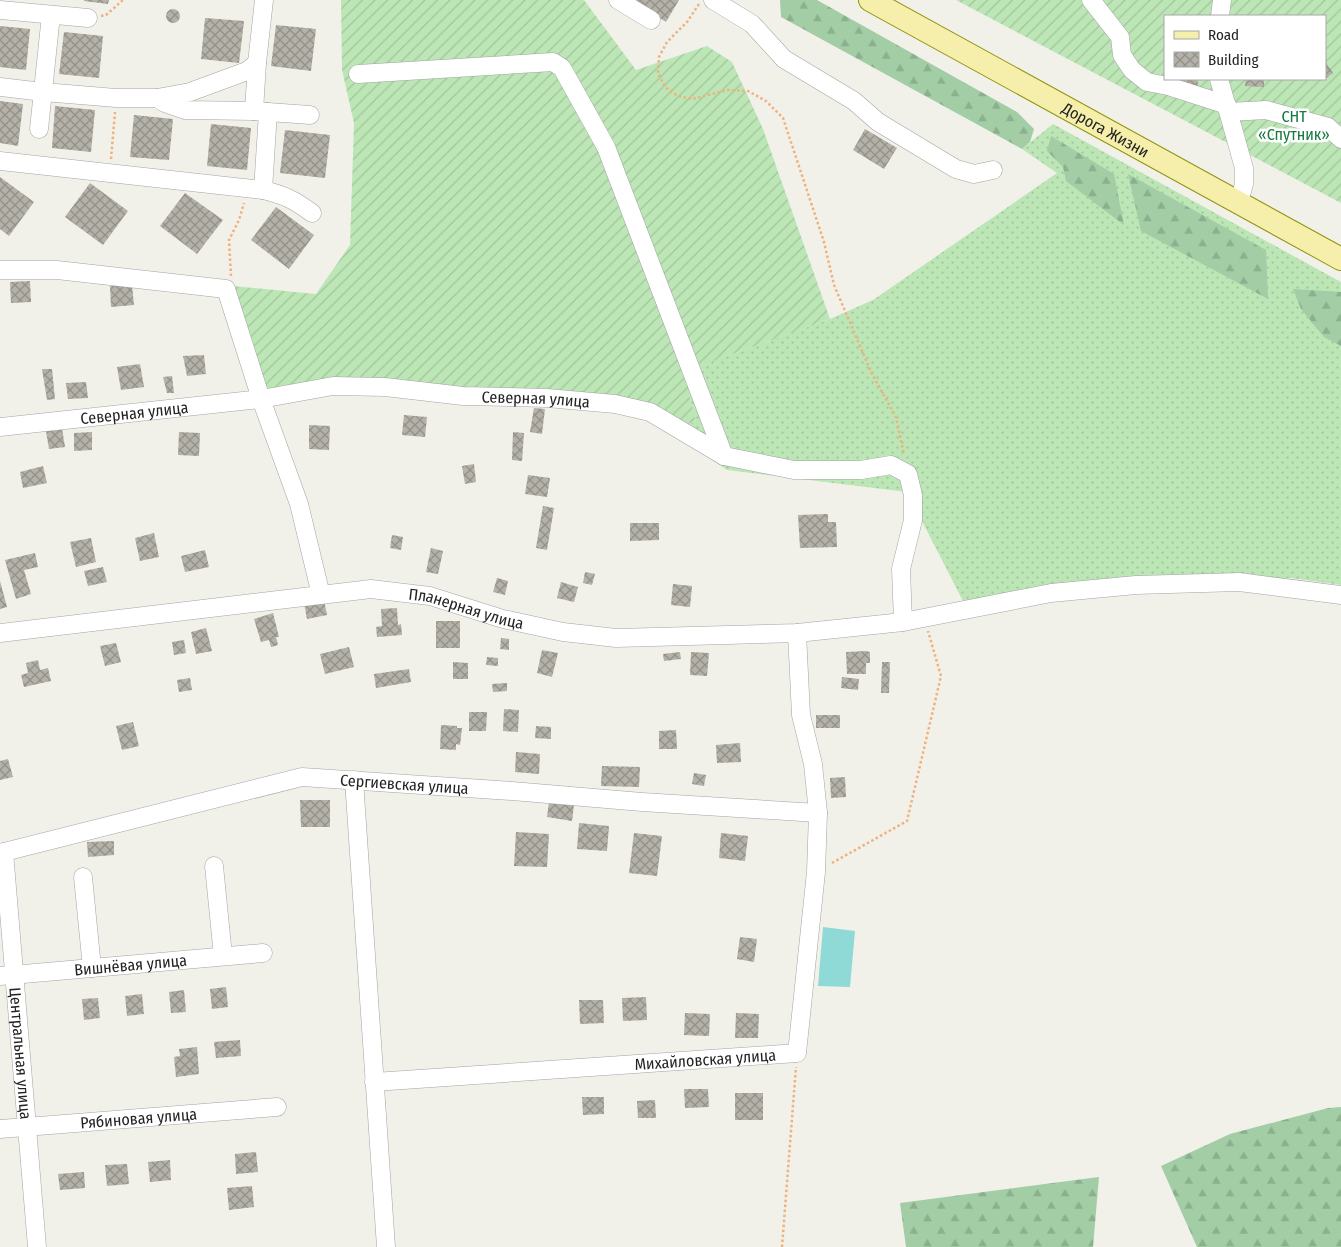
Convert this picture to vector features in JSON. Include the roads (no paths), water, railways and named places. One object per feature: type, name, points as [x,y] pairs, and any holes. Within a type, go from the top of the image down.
[{"type":"main road","name":"Дорога Жизни","points":[[880,2],[1341,259]]},
{"type":"street","points":[[263,190],[261,112],[257,63],[264,0]]},
{"type":"street","points":[[618,0],[651,20]]},
{"type":"street","points":[[713,0],[752,24],[784,59],[854,101],[878,122],[956,169],[974,174],[993,170]]},
{"type":"street","points":[[1091,0],[1120,37],[1122,55],[1132,70],[1147,82],[1168,86],[1228,109],[1266,110],[1328,127],[1341,139]]},
{"type":"street","points":[[1109,0],[1114,29]]},
{"type":"street","points":[[1220,15],[1222,0]]},
{"type":"street","points":[[0,10],[88,18]]},
{"type":"street","points":[[39,129],[51,15]]},
{"type":"street","points":[[358,74],[553,62],[562,68],[606,147],[724,456]]},
{"type":"street","points":[[0,86],[43,92],[116,98],[157,98],[190,92],[247,71],[257,63]]},
{"type":"street","points":[[1219,80],[1244,168],[1244,184],[1239,202]]},
{"type":"street","points":[[157,98],[185,110],[310,115]]},
{"type":"street","points":[[0,161],[263,190],[295,200],[312,213]]},
{"type":"street","points":[[0,270],[57,270],[226,289],[261,399],[300,504],[321,595]]},
{"type":"street","name":"Северная улица","points":[[0,427],[261,399],[333,386],[385,387],[463,396],[548,398],[615,404],[650,412],[724,456],[794,470],[861,470],[892,465],[908,474],[913,495],[912,520],[901,569],[903,622]]},
{"type":"street","name":"Планерная улица","points":[[0,633],[371,589],[430,596],[503,619],[563,632],[616,638],[797,633],[903,622],[1051,593],[1136,585],[1239,582],[1341,595]]},
{"type":"street","name":"Михайловская улица","points":[[374,1082],[798,1053],[816,872],[818,813],[813,764],[801,715],[797,633]]},
{"type":"street","name":"Сергиевская улица","points":[[3,855],[302,777],[818,813]]},
{"type":"street","points":[[354,780],[386,1247]]},
{"type":"street","name":"Центральная улица","points":[[3,855],[7,975],[28,1127],[38,1247]]},
{"type":"street","points":[[214,866],[223,956]]},
{"type":"street","points":[[83,877],[92,968]]},
{"type":"street","name":"Вишнёвая улица","points":[[7,975],[262,953]]},
{"type":"street","name":"Рябиновая улица","points":[[0,1129],[277,1107]]},
{"type":"park label","name":"СНТ «Спутник»","points":[[1294,125]]}]
